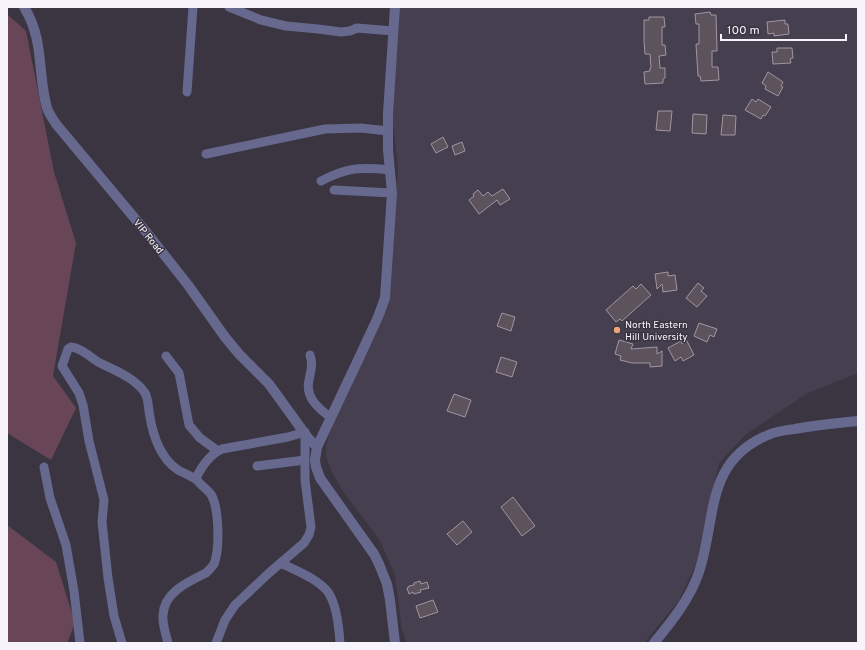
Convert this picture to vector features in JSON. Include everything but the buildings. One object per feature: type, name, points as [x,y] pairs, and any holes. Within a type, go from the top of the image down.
[{"type":"street","name":"VIP Road","points":[[24,7],[37,37],[44,93],[48,110],[56,124],[148,233],[184,279],[225,337],[239,354],[269,384],[316,447]]},
{"type":"street","points":[[187,92],[193,7]]},
{"type":"street","points":[[229,7],[261,20],[286,26],[341,32],[350,31],[357,28],[393,31]]},
{"type":"street","points":[[394,643],[390,600],[383,573],[374,554],[320,478],[315,460],[316,447],[350,378],[378,317],[385,298],[392,193],[388,131],[389,88],[395,7]]},
{"type":"street","points":[[206,154],[325,129],[361,128],[388,131]]},
{"type":"street","points":[[321,181],[336,173],[359,168],[390,170]]},
{"type":"street","points":[[334,190],[392,193]]},
{"type":"street","points":[[122,643],[114,616],[108,578],[102,522],[104,500],[89,442],[84,405],[80,393],[62,366],[68,349],[71,347],[76,347],[95,360],[126,376],[139,385],[146,394],[153,430],[160,447],[173,465],[178,470],[197,480],[211,494],[214,501],[217,522],[217,555],[213,565],[206,573],[175,590],[170,596],[162,613],[168,643]]},
{"type":"street","points":[[310,354],[312,363],[308,387],[309,393],[316,406],[330,416]]},
{"type":"street","points":[[166,356],[176,367],[181,377],[189,424],[200,438],[218,451]]},
{"type":"street","points":[[654,643],[678,614],[693,589],[700,571],[718,487],[736,456],[749,445],[768,434],[811,426],[858,421]]},
{"type":"street","points":[[197,480],[196,478],[203,465],[218,451],[288,437],[305,432],[305,480],[311,527],[309,535],[304,543],[235,605],[225,620],[216,643]]},
{"type":"street","points":[[257,466],[305,460]]},
{"type":"street","points":[[44,467],[50,498],[66,545],[74,591],[80,643]]},
{"type":"street","points":[[281,563],[312,579],[328,592],[335,612],[340,643]]},
{"type":"shaded area","name":"North Eastern Hill University","points":[[398,7],[858,7],[858,373],[806,394],[745,435],[719,463],[697,562],[679,600],[644,643],[407,643],[402,630],[395,575],[389,561],[379,539],[344,493],[331,470],[326,456],[326,446],[331,428],[390,299],[398,168],[392,112]]},
{"type":"shaded area","points":[[7,14],[26,31],[54,172],[76,243],[53,376],[76,408],[51,460],[7,433]]},
{"type":"shaded area","points":[[7,525],[56,562],[75,623],[67,643],[7,643]]},
{"type":"place","name":"North Eastern Hill University","points":[[617,330]]}]
